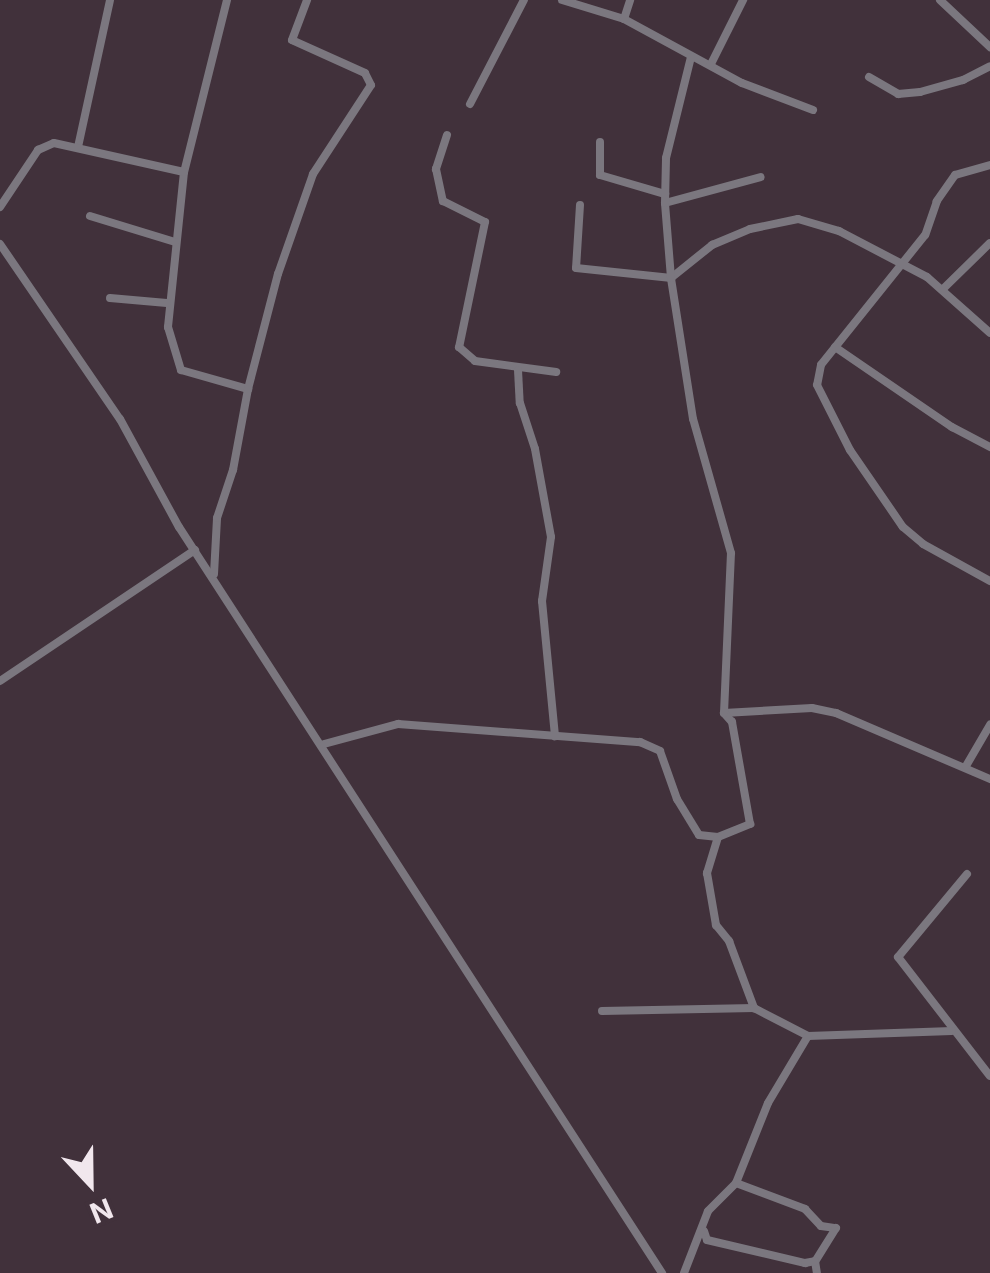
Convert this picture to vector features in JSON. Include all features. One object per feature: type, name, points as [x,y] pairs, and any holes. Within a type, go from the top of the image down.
[{"type":"street","points":[[78,148],[110,0]]},
{"type":"street","points":[[228,0],[184,172],[167,302],[168,327],[181,370],[248,389]]},
{"type":"street","points":[[214,577],[217,518],[233,470],[248,389],[278,274],[313,174],[372,85],[365,72],[292,40],[307,0]]},
{"type":"street","points":[[470,104],[524,0]]},
{"type":"street","points":[[562,0],[624,19],[742,83],[813,110]]},
{"type":"street","points":[[624,19],[630,0]]},
{"type":"street","points":[[712,64],[743,0]]},
{"type":"street","points":[[940,0],[990,47]]},
{"type":"street","points":[[324,744],[398,724],[654,745],[690,824],[700,835],[718,838],[750,824],[732,722],[724,713],[731,553],[694,419],[671,278],[666,158],[691,57]]},
{"type":"street","points":[[869,77],[898,94],[920,92],[963,80],[990,66]]},
{"type":"street","points":[[447,136],[436,169],[443,200],[486,222],[459,347],[474,361],[518,370],[556,372]]},
{"type":"street","points":[[600,142],[600,174],[665,198],[761,177]]},
{"type":"street","points":[[0,206],[38,150],[54,143],[184,172]]},
{"type":"street","points":[[990,166],[955,175],[937,201],[925,235],[821,366],[817,385],[850,450],[903,527],[923,544],[990,581]]},
{"type":"street","points":[[580,204],[576,268],[671,278],[712,244],[750,229],[798,218],[838,232],[944,288],[990,333]]},
{"type":"street","points":[[90,216],[175,242]]},
{"type":"street","points":[[944,288],[990,243]]},
{"type":"street","points":[[0,244],[120,420],[194,550],[324,744],[384,849],[466,964],[533,1077],[662,1273]]},
{"type":"street","points":[[110,298],[167,302]]},
{"type":"street","points":[[835,347],[952,428],[990,446]]},
{"type":"street","points":[[518,370],[523,419],[534,449],[551,537],[543,629],[555,736]]},
{"type":"street","points":[[0,681],[194,550]]},
{"type":"street","points":[[724,713],[812,708],[851,718],[907,746],[966,766],[990,779]]},
{"type":"street","points":[[966,766],[990,724]]},
{"type":"street","points":[[718,838],[707,873],[716,925],[729,941],[754,1008]]},
{"type":"street","points":[[967,874],[898,957],[990,1076]]},
{"type":"street","points":[[602,1011],[754,1008],[808,1036],[952,1031]]},
{"type":"street","points":[[684,1273],[704,1229],[708,1210],[736,1182],[768,1103],[808,1036]]},
{"type":"street","points":[[736,1182],[805,1209],[821,1226],[836,1228],[815,1261],[817,1273]]},
{"type":"street","points":[[704,1229],[707,1240],[804,1263],[815,1261]]}]
